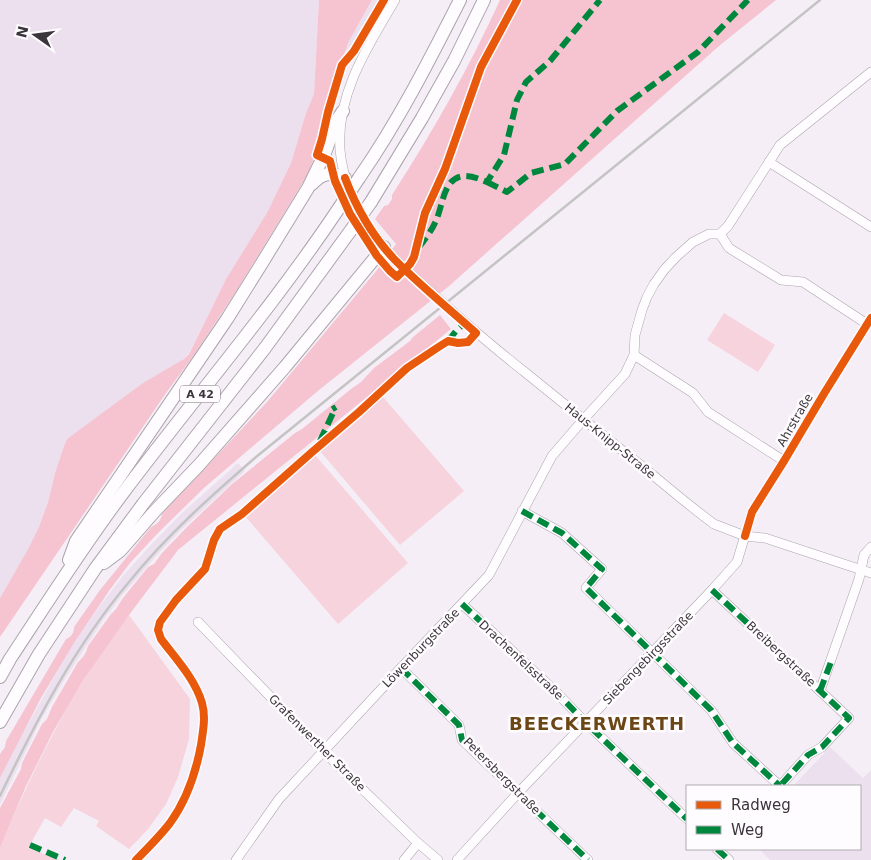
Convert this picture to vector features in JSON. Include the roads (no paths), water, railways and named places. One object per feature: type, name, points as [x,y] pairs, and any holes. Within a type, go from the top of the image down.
[{"type":"highway","name":"A 42","points":[[0,677],[84,547],[124,492],[290,278],[339,208],[401,110],[460,0]]},
{"type":"highway","name":"A 42","points":[[0,722],[39,654],[96,569],[160,482],[265,348],[371,202],[436,94],[484,0]]},
{"type":"highway","points":[[61,581],[76,541],[227,319],[308,188],[330,139],[333,126],[343,111]]},
{"type":"highway","points":[[308,188],[316,179],[323,175],[334,174],[345,178]]},
{"type":"highway","points":[[96,569],[120,551],[199,464],[285,367],[384,247]]},
{"type":"street","name":"Haus-Knipp-Straße","points":[[395,0],[352,77],[343,111],[340,134],[340,150],[345,178],[361,212],[384,247],[476,333],[714,524],[745,536],[765,538],[871,573]]},
{"type":"street","points":[[784,461],[708,412],[693,394],[634,356],[635,335],[647,297],[664,270],[692,242],[709,234],[720,234],[728,226],[780,145],[871,72]]},
{"type":"street","points":[[769,162],[871,227]]},
{"type":"street","points":[[720,234],[729,248],[781,280],[803,282],[869,321]]},
{"type":"street","name":"Ahrstraße","points":[[745,536],[752,512],[869,321]]},
{"type":"street","name":"Löwenburgstraße","points":[[236,860],[279,799],[489,575],[552,456],[625,374],[634,356]]},
{"type":"street","points":[[522,511],[562,533],[602,569],[586,588],[711,710],[734,742],[779,785]]},
{"type":"street","name":"Siebengebirgsstraße","points":[[456,860],[737,562],[745,536]]},
{"type":"street","points":[[820,691],[859,579],[864,555],[871,547]]},
{"type":"street","name":"Breibergstraße","points":[[712,590],[850,718],[822,747],[808,755],[781,785]]},
{"type":"street","name":"Drachenfelsstraße","points":[[462,604],[686,818]]},
{"type":"street","name":"Grafenwerther Straße","points":[[198,622],[323,751],[438,860]]},
{"type":"street","name":"Petersbergstraße","points":[[400,668],[459,725],[462,740],[588,860]]},
{"type":"street","points":[[404,860],[418,843]]},
{"type":"railway","points":[[0,796],[42,712],[91,632],[109,606],[159,548],[190,516],[256,457],[820,0]]},
{"type":"district","name":"BEECKERWERTH","points":[[597,724]]}]
